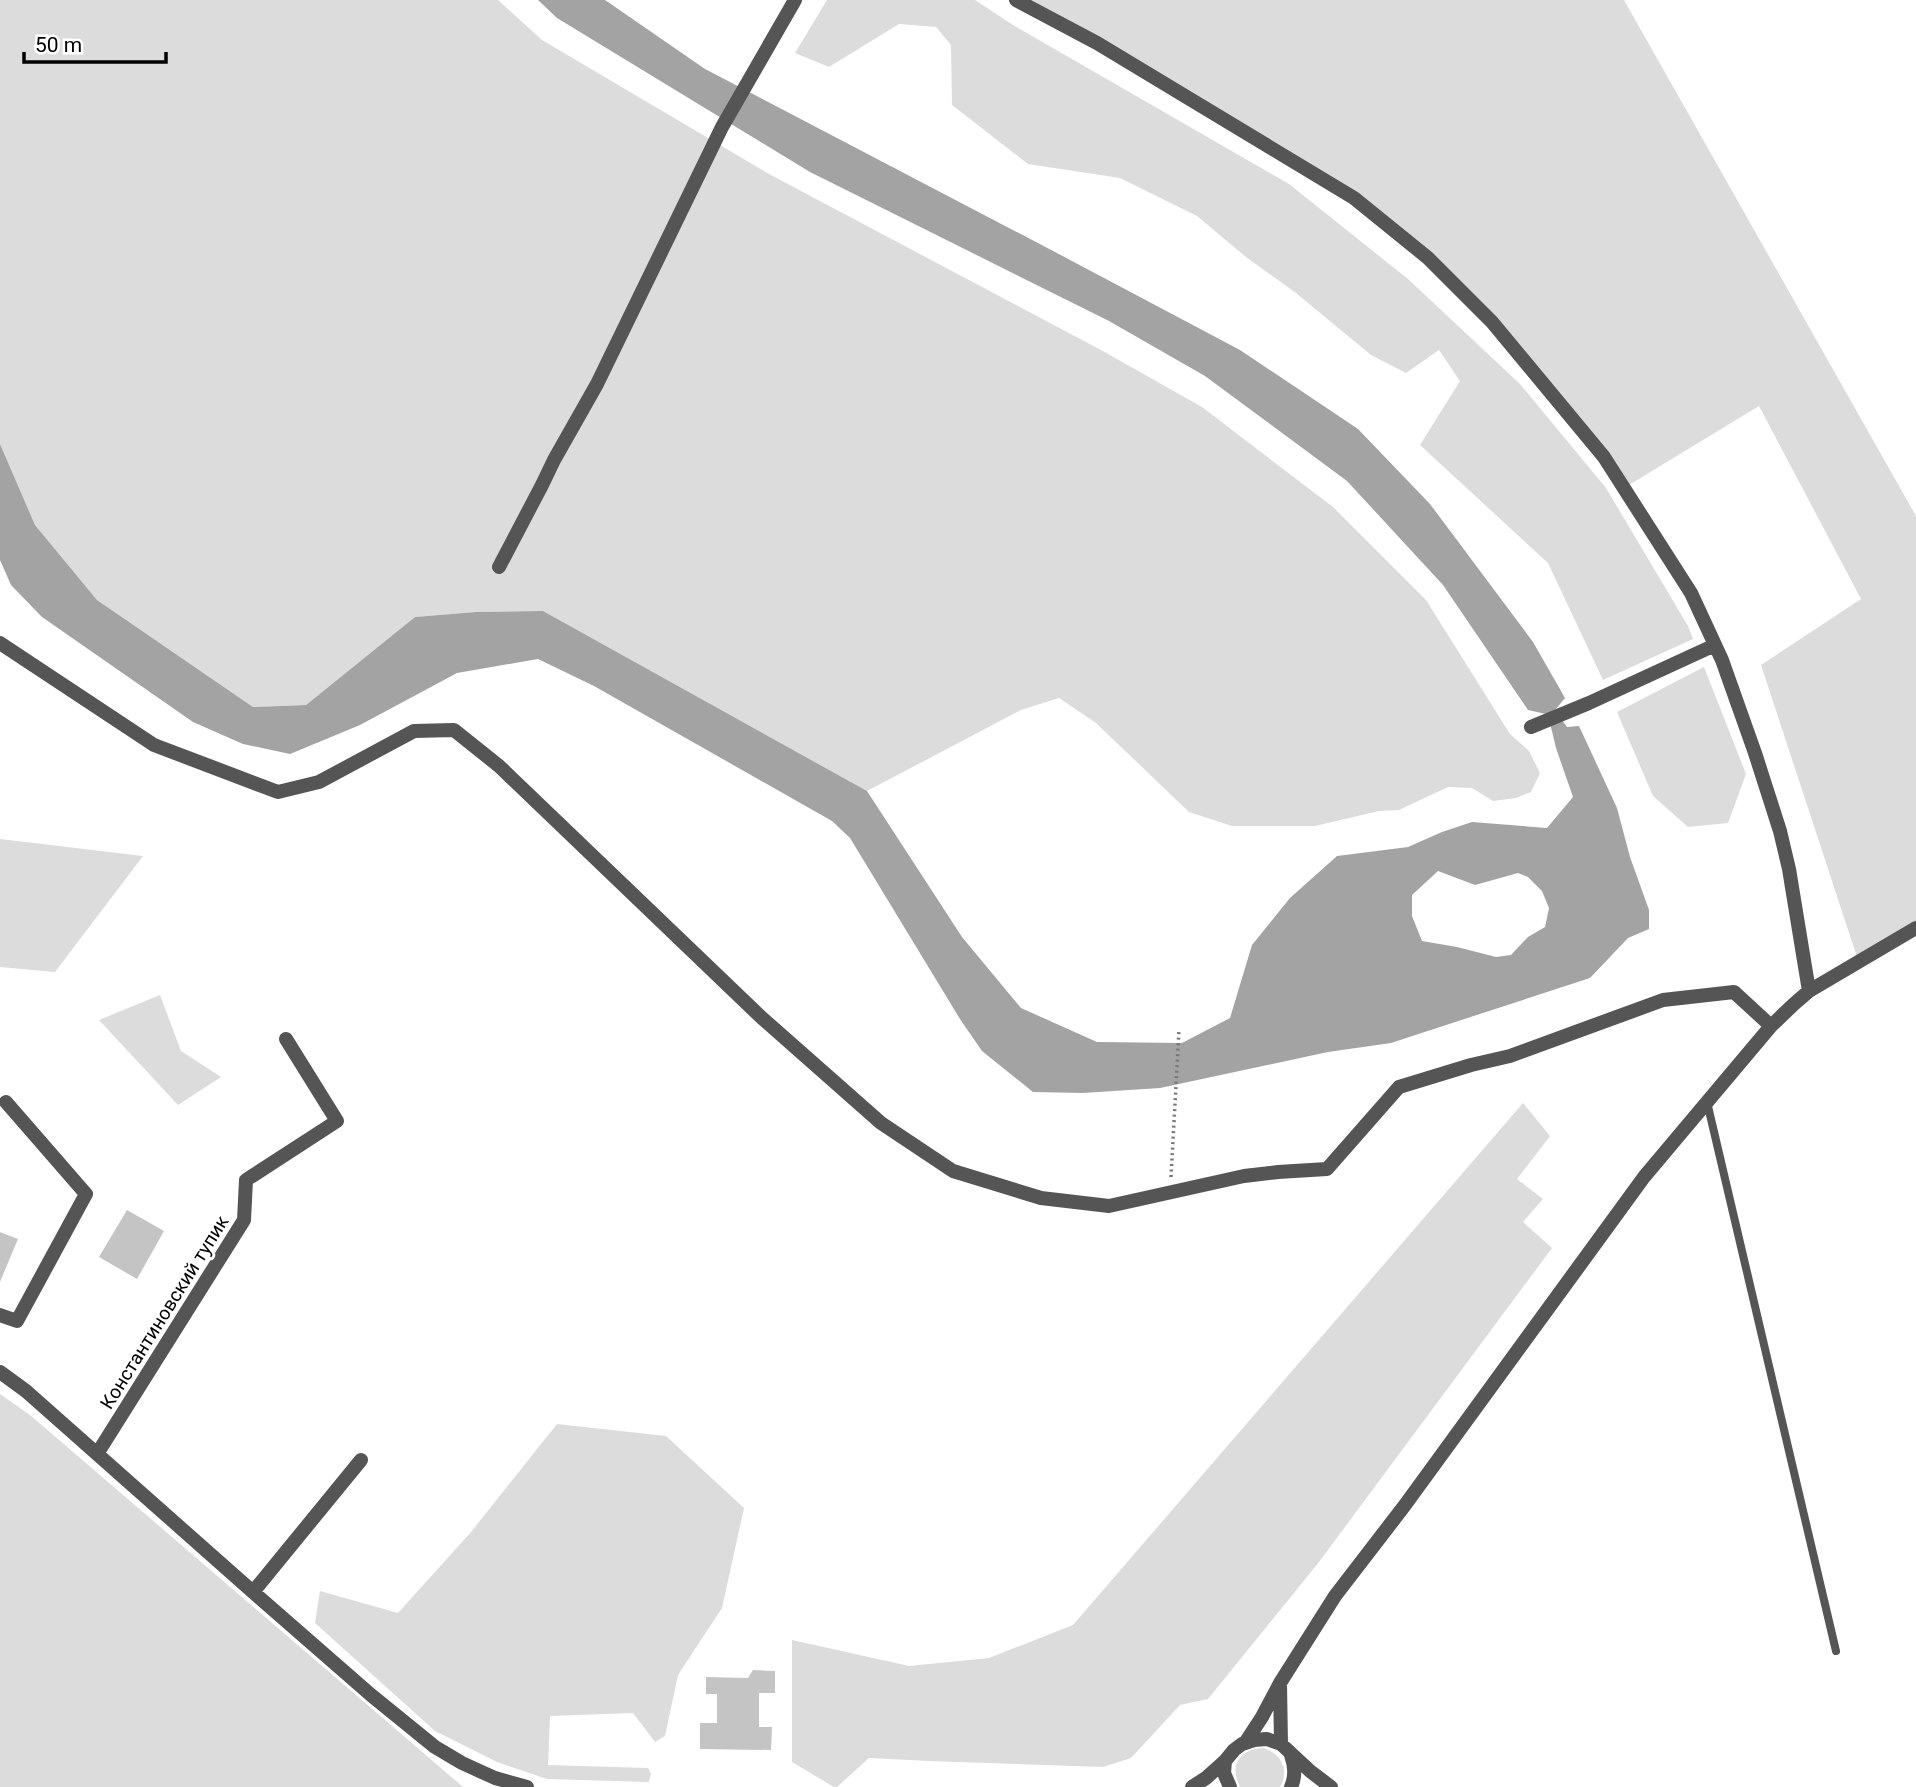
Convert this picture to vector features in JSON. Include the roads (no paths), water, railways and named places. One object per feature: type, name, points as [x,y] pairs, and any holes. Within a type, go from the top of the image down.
[{"type":"street","points":[[499,567],[597,384],[722,127],[795,0]]},
{"type":"street","points":[[1016,0],[1097,43],[1354,198],[1428,258],[1492,322],[1604,457],[1691,593],[1722,660],[1780,831],[1809,991]]},
{"type":"street","points":[[0,642],[154,746],[278,792],[318,782],[414,731],[454,730],[499,766],[749,1007],[881,1123],[953,1171],[1041,1198],[1109,1206],[1244,1176],[1327,1169],[1399,1087],[1510,1056],[1663,1000],[1734,992],[1772,1026]]},
{"type":"street","points":[[1531,727],[1589,704],[1715,645]]},
{"type":"street","points":[[1245,1743],[1335,1596],[1413,1494],[1644,1177],[1772,1026],[1809,991],[1916,928]]},
{"type":"street","name":"Константиновский тупик","points":[[97,1454],[244,1220],[246,1180],[337,1121],[286,1039]]},
{"type":"street","points":[[0,1315],[17,1321],[86,1194],[6,1102]]},
{"type":"street","points":[[0,1372],[26,1391],[371,1695],[435,1746],[462,1763],[495,1778],[527,1787]]},
{"type":"street","points":[[253,1592],[360,1460]]},
{"type":"street","points":[[1280,1683],[1286,1748],[1295,1766],[1291,1787]]},
{"type":"street","points":[[1192,1787],[1206,1778],[1234,1750],[1254,1740],[1267,1739],[1286,1748],[1331,1787]]},
{"type":"street","points":[[1225,1761],[1224,1773],[1230,1787]]},
{"type":"lane","points":[[1707,1101],[1836,1651]]}]
